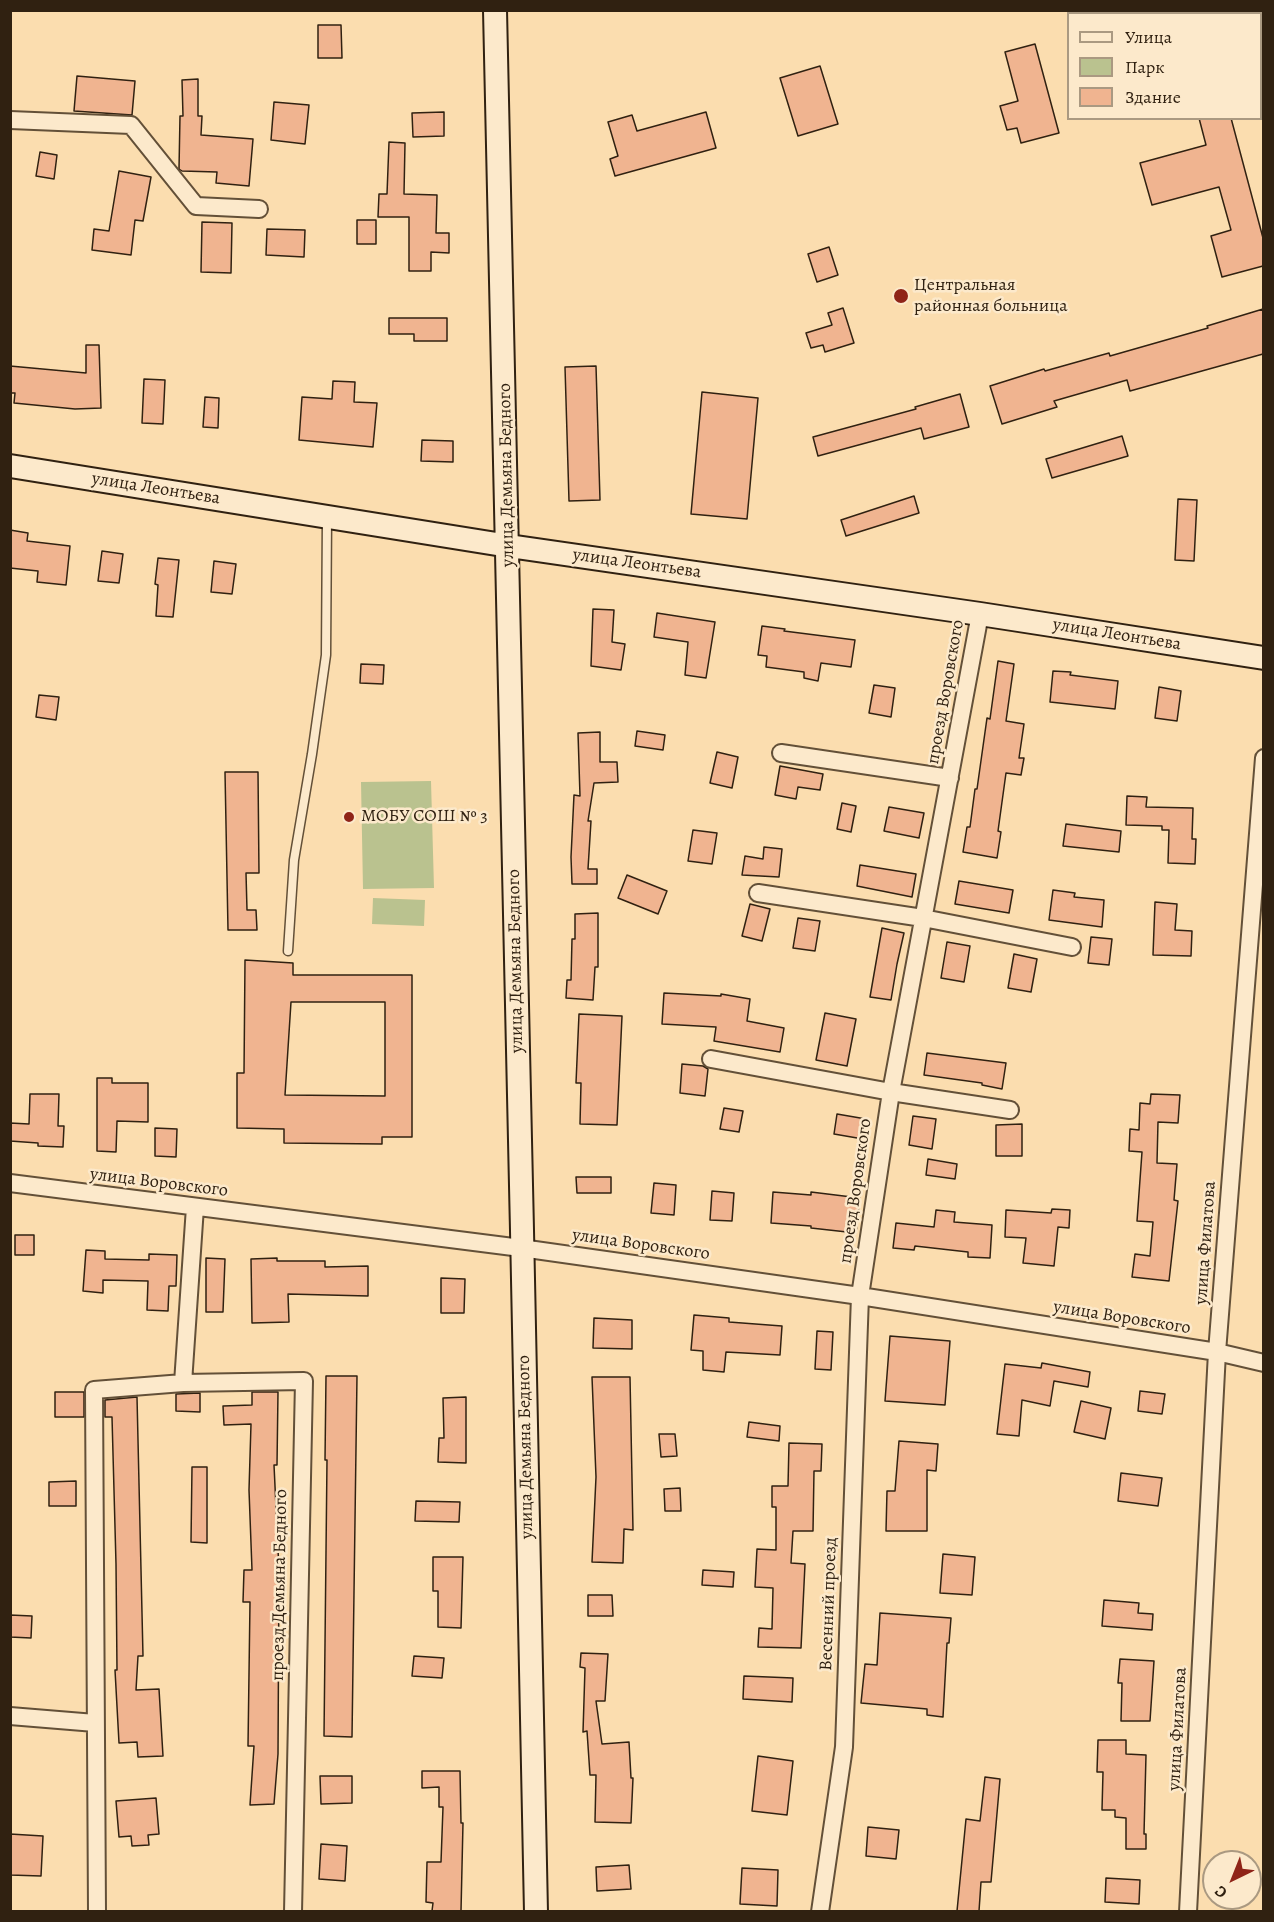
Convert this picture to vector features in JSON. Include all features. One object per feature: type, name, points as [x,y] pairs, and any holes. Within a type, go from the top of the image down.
[{"type":"street","name":"улица Демьяна Бедного","points":[[495,10],[509,546],[521,1248],[536,1911]]},
{"type":"street","points":[[10,120],[131,125],[196,206],[259,209]]},
{"type":"street","name":"улица Леонтьева","points":[[10,466],[509,546],[980,614],[1263,658]]},
{"type":"street","name":"проезд Воровского","points":[[860,1296],[891,1092],[980,614]]},
{"type":"street","name":"проезд Воровского","points":[[781,753],[950,778]]},
{"type":"street","name":"улица Филатова","points":[[1188,1911],[1217,1352],[1263,758]]},
{"type":"street","points":[[758,893],[923,918],[1072,947]]},
{"type":"street","points":[[711,1059],[891,1092],[1010,1110]]},
{"type":"street","name":"улица Воровского","points":[[10,1184],[521,1248],[860,1296],[1217,1352],[1263,1363]]},
{"type":"street","points":[[183,1383],[195,1207]]},
{"type":"street","name":"Весенний проезд","points":[[820,1911],[843,1747],[860,1296]]},
{"type":"street","name":"проезд Демьяна Бедного","points":[[97,1911],[94,1390],[183,1383],[304,1381],[293,1911]]},
{"type":"street","points":[[10,1716],[95,1724]]},
{"type":"lane","points":[[288,951],[294,860],[326,655],[327,517]]},
{"type":"green space","points":[[431,781],[434,888],[363,889],[361,782]]},
{"type":"green space","points":[[373,898],[425,900],[424,926],[372,924]]},
{"type":"building","points":[[318,25],[341,25],[342,58],[318,58]]},
{"type":"building","points":[[1035,44],[1059,133],[1021,143],[1017,128],[1007,130],[1000,106],[1018,101],[1005,52]]},
{"type":"building","points":[[820,66],[838,124],[798,136],[780,78]]},
{"type":"building","points":[[77,76],[135,81],[132,115],[74,111]]},
{"type":"building","points":[[198,79],[198,116],[202,116],[201,135],[253,139],[249,186],[216,183],[217,172],[179,169],[180,116],[183,116],[182,80]]},
{"type":"building","points":[[274,102],[309,105],[305,144],[271,140]]},
{"type":"building","points":[[444,112],[444,136],[413,137],[412,113]]},
{"type":"building","points":[[706,112],[716,148],[615,176],[610,159],[618,156],[608,122],[632,115],[637,131]]},
{"type":"building","points":[[1200,120],[1232,120],[1263,238],[1263,266],[1222,277],[1211,236],[1231,230],[1219,187],[1152,205],[1140,163],[1206,145]]},
{"type":"building","points":[[389,142],[405,143],[404,194],[437,195],[436,233],[449,233],[449,253],[431,252],[431,271],[409,271],[409,217],[378,217],[379,194],[387,194]]},
{"type":"building","points":[[40,152],[57,155],[54,179],[36,176]]},
{"type":"building","points":[[119,171],[151,177],[143,221],[135,220],[131,255],[92,250],[94,229],[109,231]]},
{"type":"building","points":[[357,220],[376,220],[376,244],[357,244]]},
{"type":"building","points":[[202,222],[232,223],[231,273],[201,272]]},
{"type":"building","points":[[267,229],[305,230],[304,257],[266,255]]},
{"type":"building","points":[[829,247],[838,275],[817,282],[808,254]]},
{"type":"building","points":[[843,308],[854,343],[825,352],[823,345],[811,348],[806,333],[832,325],[828,313]]},
{"type":"building","points":[[1263,309],[1263,354],[1130,391],[1127,380],[1054,401],[1057,407],[1002,424],[990,386],[1044,369],[1045,371],[1109,353],[1110,356],[1208,328],[1207,326]]},
{"type":"building","points":[[389,318],[447,318],[447,341],[414,341],[414,334],[389,334]]},
{"type":"building","points":[[86,345],[99,345],[101,408],[75,409],[14,403],[15,393],[10,393],[10,366],[86,373]]},
{"type":"building","points":[[596,366],[600,500],[569,501],[565,367]]},
{"type":"building","points":[[144,379],[165,380],[163,424],[142,423]]},
{"type":"building","points":[[333,381],[355,382],[354,402],[377,403],[373,447],[299,440],[302,397],[332,399]]},
{"type":"building","points":[[702,392],[758,398],[747,519],[691,514]]},
{"type":"building","points":[[960,394],[969,427],[924,439],[921,428],[818,456],[813,437],[916,409],[915,407]]},
{"type":"building","points":[[205,397],[219,398],[218,428],[203,427]]},
{"type":"building","points":[[1122,436],[1128,456],[1052,478],[1046,459]]},
{"type":"building","points":[[422,440],[453,441],[453,462],[421,461]]},
{"type":"building","points":[[914,496],[919,513],[846,536],[841,520]]},
{"type":"building","points":[[1178,499],[1197,500],[1194,561],[1175,560]]},
{"type":"building","points":[[10,530],[28,533],[27,541],[70,546],[66,585],[37,582],[38,571],[10,568]]},
{"type":"building","points":[[102,551],[123,554],[119,583],[98,581]]},
{"type":"building","points":[[158,558],[179,560],[173,617],[156,616],[158,585],[155,584]]},
{"type":"building","points":[[214,561],[236,564],[232,594],[211,592]]},
{"type":"building","points":[[593,609],[614,610],[612,642],[625,644],[621,670],[591,666]]},
{"type":"building","points":[[657,613],[715,622],[706,678],[685,675],[688,642],[654,637]]},
{"type":"building","points":[[762,626],[855,640],[851,667],[821,663],[818,681],[804,678],[804,672],[766,667],[767,656],[758,655]]},
{"type":"building","points":[[998,661],[1014,664],[1006,721],[1024,724],[1019,758],[1024,758],[1021,775],[1006,773],[998,831],[1001,832],[997,858],[963,852],[967,827],[970,827],[975,789],[977,789],[987,718],[990,719]]},
{"type":"building","points":[[361,664],[384,665],[383,684],[360,683]]},
{"type":"building","points":[[1053,671],[1118,681],[1115,709],[1050,702]]},
{"type":"building","points":[[874,685],[895,688],[891,717],[869,713]]},
{"type":"building","points":[[1159,687],[1181,691],[1177,721],[1155,718]]},
{"type":"building","points":[[39,695],[59,697],[56,720],[36,717]]},
{"type":"building","points":[[637,731],[665,735],[663,750],[635,746]]},
{"type":"building","points":[[600,732],[600,762],[617,762],[618,782],[594,783],[588,821],[591,821],[588,869],[597,869],[597,884],[572,884],[574,795],[580,796],[578,733]]},
{"type":"building","points":[[717,752],[738,757],[732,788],[710,783]]},
{"type":"building","points":[[780,766],[823,774],[820,790],[798,787],[796,799],[775,795]]},
{"type":"building","points":[[225,772],[258,772],[259,873],[246,873],[247,910],[256,910],[257,930],[228,930]]},
{"type":"building","points":[[1127,796],[1147,797],[1146,807],[1193,808],[1192,839],[1196,839],[1195,864],[1168,863],[1169,830],[1162,830],[1162,826],[1126,825]]},
{"type":"building","points":[[842,803],[856,806],[851,832],[837,829]]},
{"type":"building","points":[[889,807],[924,813],[919,838],[884,831]]},
{"type":"building","points":[[1066,824],[1121,831],[1119,852],[1063,846]]},
{"type":"building","points":[[693,830],[717,833],[712,864],[688,861]]},
{"type":"building","points":[[764,847],[782,849],[779,877],[742,875],[745,856],[763,859]]},
{"type":"building","points":[[860,865],[916,874],[912,897],[857,886]]},
{"type":"building","points":[[627,875],[667,891],[658,914],[618,898]]},
{"type":"building","points":[[959,881],[1013,890],[1009,913],[955,904]]},
{"type":"building","points":[[1053,890],[1075,893],[1074,897],[1104,900],[1102,927],[1049,920]]},
{"type":"building","points":[[1155,902],[1177,904],[1175,930],[1192,931],[1191,956],[1153,955]]},
{"type":"building","points":[[750,904],[770,909],[762,941],[742,936]]},
{"type":"building","points":[[598,913],[598,967],[595,967],[593,1000],[566,998],[567,980],[571,980],[575,914]]},
{"type":"building","points":[[798,918],[820,921],[815,951],[793,948]]},
{"type":"building","points":[[882,928],[904,933],[891,1000],[870,997]]},
{"type":"building","points":[[1091,937],[1112,939],[1109,965],[1088,963]]},
{"type":"building","points":[[947,942],[970,946],[964,982],[941,978]]},
{"type":"building","points":[[1014,954],[1037,959],[1031,992],[1008,988]]},
{"type":"building","points":[[245,960],[293,963],[293,975],[412,975],[412,1137],[382,1137],[382,1144],[284,1143],[284,1129],[237,1128],[237,1073],[244,1073]],"holes":[[[291,1002],[385,1002],[385,1096],[285,1095]]]},
{"type":"building","points":[[664,993],[721,996],[721,994],[750,999],[747,1021],[784,1028],[780,1052],[714,1041],[716,1027],[662,1024]]},
{"type":"building","points":[[825,1013],[856,1019],[847,1066],[816,1060]]},
{"type":"building","points":[[579,1014],[622,1016],[617,1125],[580,1124],[581,1083],[576,1083]]},
{"type":"building","points":[[927,1053],[1006,1063],[1002,1089],[982,1085],[982,1083],[924,1075]]},
{"type":"building","points":[[682,1064],[703,1066],[708,1069],[705,1096],[680,1093]]},
{"type":"building","points":[[97,1078],[112,1078],[112,1083],[148,1083],[148,1122],[117,1121],[116,1152],[97,1151]]},
{"type":"building","points":[[30,1094],[59,1094],[58,1126],[64,1126],[63,1147],[38,1146],[38,1143],[10,1141],[10,1123],[29,1124]]},
{"type":"building","points":[[1151,1094],[1180,1095],[1178,1123],[1158,1122],[1157,1163],[1177,1164],[1174,1200],[1178,1201],[1169,1281],[1132,1277],[1135,1254],[1150,1256],[1153,1222],[1137,1221],[1142,1152],[1129,1151],[1130,1129],[1139,1130],[1140,1103],[1150,1104]]},
{"type":"building","points":[[724,1108],[743,1111],[739,1132],[720,1129]]},
{"type":"building","points":[[837,1114],[866,1119],[863,1139],[834,1134]]},
{"type":"building","points":[[913,1116],[936,1119],[932,1149],[909,1145]]},
{"type":"building","points":[[1022,1124],[1022,1156],[996,1156],[996,1125]]},
{"type":"building","points":[[155,1128],[177,1129],[176,1157],[155,1156]]},
{"type":"building","points":[[928,1159],[957,1164],[955,1179],[926,1175]]},
{"type":"building","points":[[576,1177],[611,1177],[611,1193],[577,1193]]},
{"type":"building","points":[[654,1183],[676,1185],[674,1215],[651,1213]]},
{"type":"building","points":[[712,1191],[734,1193],[732,1221],[710,1220]]},
{"type":"building","points":[[773,1192],[811,1195],[811,1192],[860,1198],[856,1233],[771,1223]]},
{"type":"building","points":[[1052,1209],[1070,1210],[1069,1228],[1058,1227],[1054,1266],[1023,1263],[1026,1238],[1005,1237],[1006,1210],[1051,1213]]},
{"type":"building","points":[[936,1210],[955,1212],[954,1222],[992,1225],[990,1258],[968,1257],[968,1252],[915,1246],[914,1250],[893,1248],[896,1223],[934,1227]]},
{"type":"building","points":[[15,1235],[34,1235],[34,1255],[15,1255]]},
{"type":"building","points":[[86,1250],[105,1251],[105,1259],[149,1260],[149,1254],[177,1255],[176,1286],[169,1286],[168,1311],[147,1310],[148,1281],[103,1280],[103,1293],[83,1291]]},
{"type":"building","points":[[206,1258],[225,1259],[223,1312],[206,1312]]},
{"type":"building","points":[[277,1258],[277,1261],[325,1261],[325,1267],[368,1266],[368,1296],[288,1294],[289,1322],[252,1323],[251,1259]]},
{"type":"building","points":[[441,1278],[465,1279],[464,1313],[441,1313]]},
{"type":"building","points":[[694,1315],[729,1318],[729,1322],[782,1326],[780,1355],[726,1352],[724,1372],[703,1370],[703,1351],[691,1350]]},
{"type":"building","points":[[594,1318],[632,1320],[632,1349],[593,1348]]},
{"type":"building","points":[[817,1331],[833,1332],[831,1370],[815,1369]]},
{"type":"building","points":[[890,1336],[950,1341],[945,1405],[885,1401]]},
{"type":"building","points":[[1042,1363],[1090,1372],[1088,1387],[1054,1381],[1050,1406],[1022,1400],[1019,1436],[997,1434],[1005,1364],[1041,1368]]},
{"type":"building","points":[[326,1376],[357,1376],[352,1737],[324,1736]]},
{"type":"building","points":[[592,1377],[630,1377],[633,1530],[624,1529],[623,1563],[592,1562],[596,1477]]},
{"type":"building","points":[[1140,1391],[1165,1394],[1162,1414],[1138,1411]]},
{"type":"building","points":[[55,1392],[84,1392],[84,1417],[55,1417]]},
{"type":"building","points":[[252,1392],[278,1392],[277,1465],[274,1465],[279,1570],[278,1754],[274,1804],[250,1805],[254,1746],[248,1746],[250,1602],[243,1602],[244,1570],[252,1570],[249,1490],[251,1424],[224,1425],[223,1406],[252,1405]]},
{"type":"building","points":[[200,1393],[200,1412],[176,1411],[176,1394]]},
{"type":"building","points":[[137,1397],[143,1656],[138,1656],[136,1690],[159,1689],[163,1756],[138,1757],[137,1742],[119,1743],[115,1670],[117,1670],[116,1564],[112,1417],[105,1417],[105,1400]]},
{"type":"building","points":[[466,1397],[466,1463],[438,1462],[439,1438],[444,1438],[443,1398]]},
{"type":"building","points":[[1081,1401],[1111,1408],[1105,1439],[1074,1432]]},
{"type":"building","points":[[749,1422],[780,1426],[779,1441],[747,1437]]},
{"type":"building","points":[[659,1434],[675,1434],[677,1456],[661,1457]]},
{"type":"building","points":[[899,1441],[938,1444],[936,1471],[927,1470],[927,1531],[886,1531],[887,1491],[895,1491]]},
{"type":"building","points":[[789,1443],[822,1444],[821,1471],[814,1471],[813,1531],[793,1531],[791,1563],[805,1564],[801,1648],[758,1647],[759,1628],[772,1629],[773,1588],[755,1587],[757,1549],[776,1550],[776,1507],[772,1507],[772,1486],[788,1486]]},
{"type":"building","points":[[192,1467],[207,1467],[207,1543],[191,1542]]},
{"type":"building","points":[[1121,1473],[1162,1478],[1158,1506],[1118,1501]]},
{"type":"building","points":[[76,1481],[76,1506],[49,1506],[49,1482]]},
{"type":"building","points":[[680,1488],[681,1511],[665,1511],[664,1489]]},
{"type":"building","points":[[416,1501],[460,1502],[459,1522],[415,1521]]},
{"type":"building","points":[[943,1554],[975,1557],[972,1595],[940,1593]]},
{"type":"building","points":[[433,1557],[463,1557],[461,1628],[438,1627],[438,1591],[433,1591]]},
{"type":"building","points":[[703,1570],[734,1572],[733,1587],[702,1585]]},
{"type":"building","points":[[588,1595],[612,1595],[613,1616],[588,1616]]},
{"type":"building","points":[[1104,1600],[1139,1603],[1138,1613],[1153,1614],[1152,1630],[1102,1626]]},
{"type":"building","points":[[880,1613],[951,1618],[949,1643],[947,1643],[943,1717],[927,1715],[927,1709],[861,1703],[865,1664],[877,1665]]},
{"type":"building","points":[[10,1615],[32,1616],[31,1638],[10,1637]]},
{"type":"building","points":[[581,1653],[608,1654],[605,1701],[596,1701],[602,1744],[629,1742],[631,1778],[633,1778],[631,1823],[595,1822],[596,1775],[590,1775],[587,1731],[583,1732],[585,1668],[580,1667]]},
{"type":"building","points":[[414,1656],[444,1658],[442,1678],[412,1676]]},
{"type":"building","points":[[1120,1659],[1154,1661],[1150,1721],[1121,1721],[1122,1683],[1118,1683]]},
{"type":"building","points":[[744,1676],[793,1678],[792,1702],[743,1699]]},
{"type":"building","points":[[1098,1740],[1126,1740],[1126,1754],[1146,1755],[1144,1834],[1146,1834],[1146,1849],[1126,1849],[1126,1818],[1115,1817],[1115,1810],[1102,1810],[1103,1772],[1097,1772]]},
{"type":"building","points":[[758,1756],[793,1761],[787,1815],[752,1811]]},
{"type":"building","points":[[422,1771],[460,1771],[461,1823],[463,1823],[461,1911],[432,1911],[433,1903],[426,1902],[427,1862],[441,1862],[443,1807],[439,1807],[439,1787],[422,1788]]},
{"type":"building","points":[[320,1776],[352,1776],[352,1803],[321,1804]]},
{"type":"building","points":[[985,1777],[1000,1779],[991,1882],[981,1882],[979,1911],[957,1911],[966,1819],[980,1821]]},
{"type":"building","points":[[156,1798],[159,1834],[148,1835],[149,1845],[132,1846],[131,1836],[119,1837],[116,1801]]},
{"type":"building","points":[[868,1827],[899,1830],[896,1859],[866,1856]]},
{"type":"building","points":[[10,1834],[43,1836],[41,1876],[10,1875]]},
{"type":"building","points":[[321,1844],[347,1846],[345,1881],[319,1879]]},
{"type":"building","points":[[629,1865],[631,1889],[597,1891],[596,1867]]},
{"type":"building","points":[[742,1868],[778,1870],[777,1906],[740,1904]]},
{"type":"building","points":[[1106,1878],[1140,1880],[1139,1904],[1105,1902]]},
{"type":"place","name":"Центральная районная больница","points":[[901,296]]},
{"type":"place","name":"МОБУ СОШ № 3","points":[[349,817]]}]
